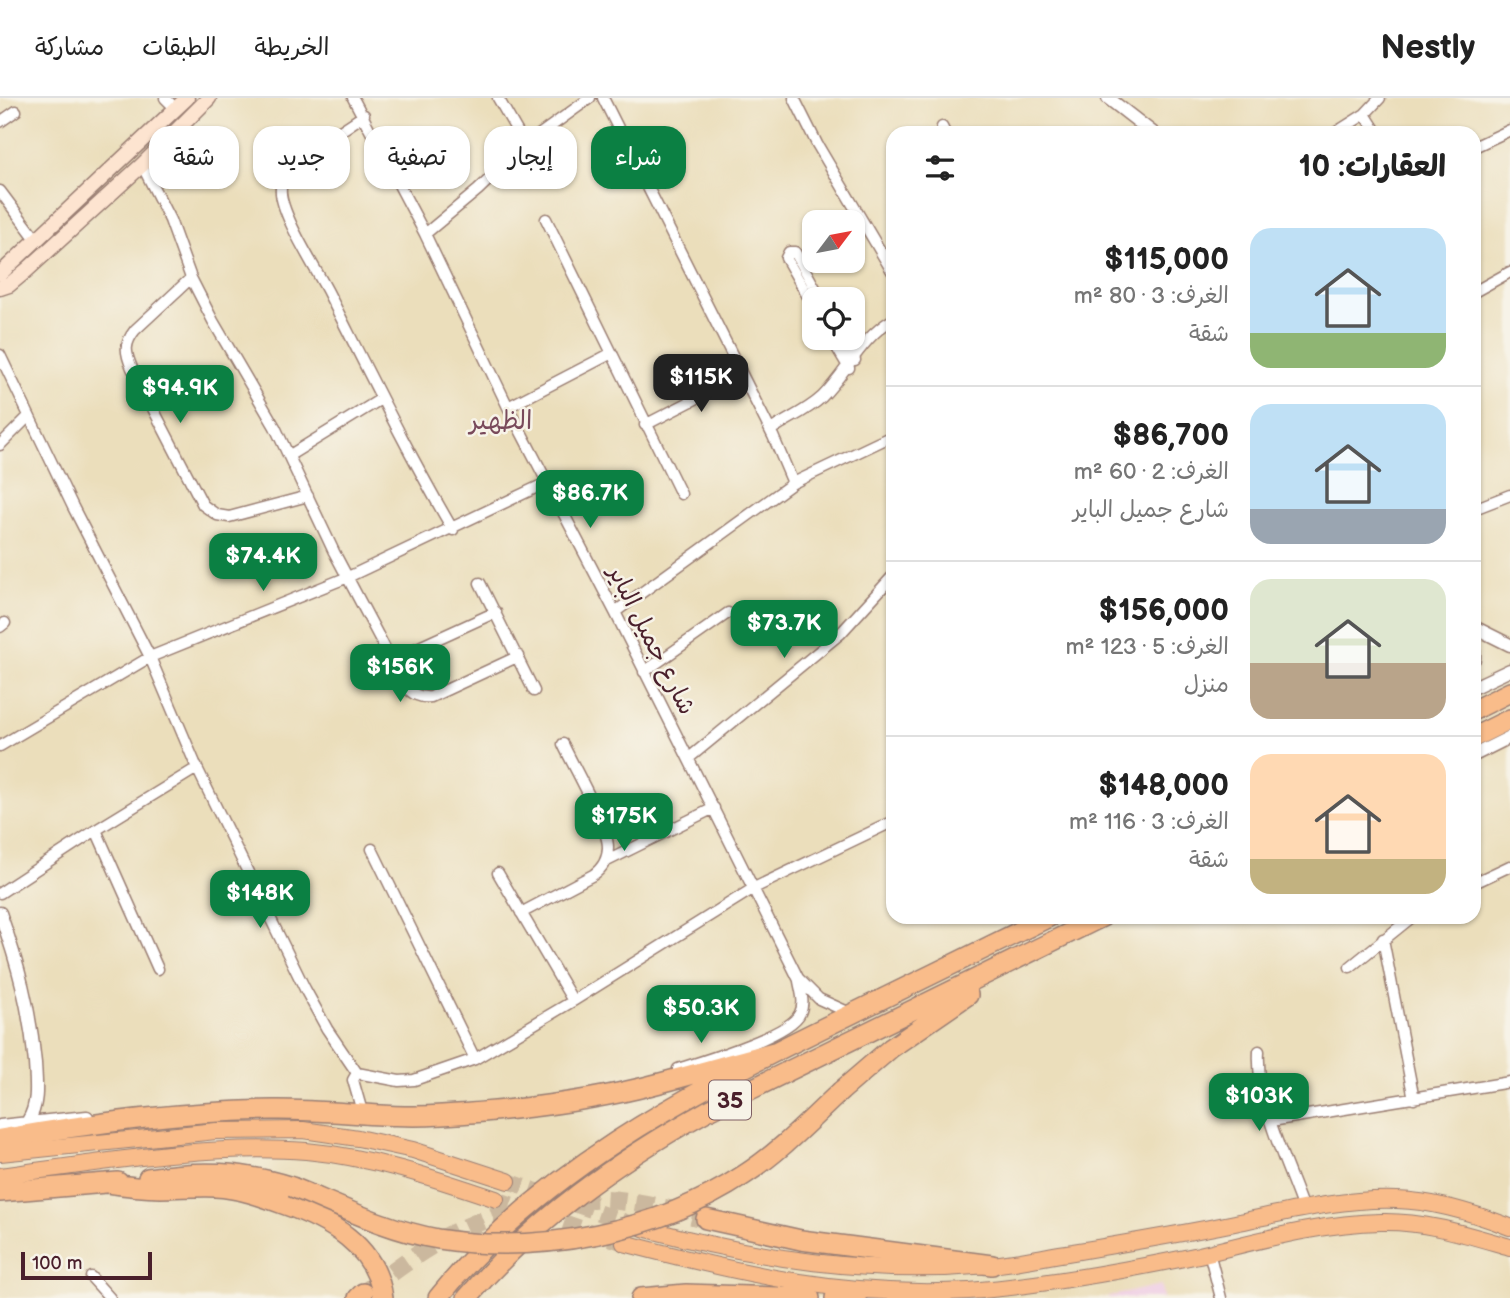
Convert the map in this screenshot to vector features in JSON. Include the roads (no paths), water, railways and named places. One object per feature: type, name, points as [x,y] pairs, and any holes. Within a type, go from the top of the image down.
[{"type":"highway","points":[[1481,706],[1510,692]]},
{"type":"highway","points":[[1481,734],[1510,719]]},
{"type":"highway","name":"35","points":[[438,1298],[478,1251],[500,1230],[590,1158],[648,1120],[774,1052],[1035,924]]},
{"type":"highway","name":"35","points":[[467,1298],[555,1210],[655,1141],[708,1111],[1088,924]]},
{"type":"highway","points":[[0,1192],[211,1172],[248,1175],[292,1187],[393,1227],[437,1239],[509,1244],[581,1237],[650,1219],[713,1194],[769,1157],[841,1091],[908,1035],[1028,953]]},
{"type":"highway","points":[[0,1139],[136,1118],[275,1110],[363,1115],[465,1114],[598,1097],[774,1052]]},
{"type":"highway","points":[[107,1183],[148,1188],[236,1189],[302,1210],[344,1233],[356,1244],[376,1270],[383,1298]]},
{"type":"highway","points":[[706,1219],[800,1240],[992,1265]]},
{"type":"highway","points":[[835,1298],[859,1292]]},
{"type":"highway","points":[[641,1298],[686,1294],[810,1298]]},
{"type":"main road","points":[[0,275],[171,103],[187,98]]},
{"type":"main road","points":[[0,288],[9,285],[27,270],[142,166],[209,98]]},
{"type":"main road","points":[[0,1153],[191,1133],[303,1130],[384,1142],[508,1181]]},
{"type":"main road","points":[[0,1176],[208,1151],[272,1149],[327,1154],[400,1168],[496,1199]]},
{"type":"main road","points":[[643,1228],[713,1247],[830,1266],[929,1269],[992,1265],[1178,1235],[1354,1200],[1399,1200],[1462,1210],[1506,1223]]},
{"type":"main road","points":[[624,1243],[737,1272],[859,1292],[968,1291],[1087,1276],[1308,1231],[1381,1222],[1433,1226],[1510,1247]]},
{"type":"main road","points":[[1475,1237],[1510,1259]]},
{"type":"street","name":"شارع جميل الباير","points":[[353,98],[425,234],[508,407],[615,612],[798,978],[802,1009],[797,1019],[786,1028],[703,1061],[612,1088],[598,1097]]},
{"type":"street","points":[[498,98],[514,126]]},
{"type":"street","points":[[551,126],[590,98]]},
{"type":"street","points":[[603,98],[772,433],[793,483]]},
{"type":"street","points":[[794,98],[817,144],[886,261]]},
{"type":"street","points":[[1109,98],[1144,126]]},
{"type":"street","points":[[1346,126],[1365,114],[1380,98]]},
{"type":"street","points":[[0,122],[16,111]]},
{"type":"street","points":[[1365,114],[1373,126]]},
{"type":"street","points":[[364,116],[300,161],[284,181],[281,195],[298,236],[381,399],[453,530]]},
{"type":"street","points":[[1481,144],[1510,130]]},
{"type":"street","points":[[142,166],[170,220],[191,278],[289,455],[348,578],[405,686],[412,693],[431,697],[519,656]]},
{"type":"street","points":[[425,234],[484,184]]},
{"type":"street","points":[[0,191],[36,239]]},
{"type":"street","points":[[546,219],[681,494]]},
{"type":"street","points":[[806,287],[800,271],[812,287]]},
{"type":"street","points":[[1481,288],[1510,272]]},
{"type":"street","points":[[191,278],[135,330],[127,340],[126,349],[132,368],[203,505],[217,515],[229,517],[308,496]]},
{"type":"street","points":[[852,364],[864,342],[886,324]]},
{"type":"street","points":[[772,433],[820,398],[886,332]]},
{"type":"street","points":[[841,350],[852,364]]},
{"type":"street","points":[[847,350],[852,364]]},
{"type":"street","points":[[508,407],[612,353]]},
{"type":"street","points":[[0,355],[150,657],[197,768],[305,989],[327,1029],[357,1073],[399,1081],[414,1080],[475,1059],[754,888],[886,825]]},
{"type":"street","points":[[645,425],[742,375]]},
{"type":"street","points":[[289,455],[381,399]]},
{"type":"street","points":[[0,445],[29,416]]},
{"type":"street","points":[[615,612],[793,483],[886,439]]},
{"type":"street","points":[[0,746],[150,657],[348,578],[453,530],[548,482]]},
{"type":"street","points":[[1481,506],[1510,495]]},
{"type":"street","points":[[480,583],[519,656],[534,691]]},
{"type":"street","points":[[689,758],[840,634],[886,584]]},
{"type":"street","points":[[391,660],[496,612]]},
{"type":"street","points":[[643,672],[728,612]]},
{"type":"street","points":[[1481,630],[1510,645]]},
{"type":"street","points":[[1481,684],[1510,670]]},
{"type":"street","points":[[1481,752],[1510,737]]},
{"type":"street","points":[[563,744],[606,835],[608,846],[605,862]]},
{"type":"street","points":[[0,893],[197,768]]},
{"type":"street","points":[[521,913],[593,876],[605,862],[714,808]]},
{"type":"street","points":[[96,830],[158,969]]},
{"type":"street","points":[[372,849],[475,1059]]},
{"type":"street","points":[[1481,880],[1510,866]]},
{"type":"street","points":[[498,873],[573,1001]]},
{"type":"street","points":[[0,913],[19,966],[26,997],[36,1084],[35,1110],[28,1121]]},
{"type":"street","points":[[1350,967],[1403,924]]},
{"type":"street","points":[[1383,939],[1413,1099]]},
{"type":"street","name":"شارع جميل الباير","points":[[798,978],[819,999],[852,1014]]},
{"type":"street","points":[[1259,1051],[1260,1086],[1303,1209]]},
{"type":"street","points":[[357,1073],[353,1080],[363,1115]]},
{"type":"street","points":[[1271,1121],[1510,1082]]},
{"type":"street","points":[[36,1084],[44,1108],[56,1119]]},
{"type":"street","points":[[0,1126],[28,1121],[111,1115],[136,1118]]},
{"type":"street","points":[[1209,1252],[1221,1298]]},
{"type":"street","points":[[91,1277],[110,1298]]},
{"type":"tunnel","points":[[508,1181],[637,1226]]},
{"type":"tunnel","points":[[496,1199],[624,1243]]},
{"type":"tunnel","points":[[368,1290],[419,1253],[452,1234],[492,1217],[535,1205],[601,1199],[654,1206],[706,1219]]},
{"type":"district","name":"الظهير","points":[[501,420]]}]
